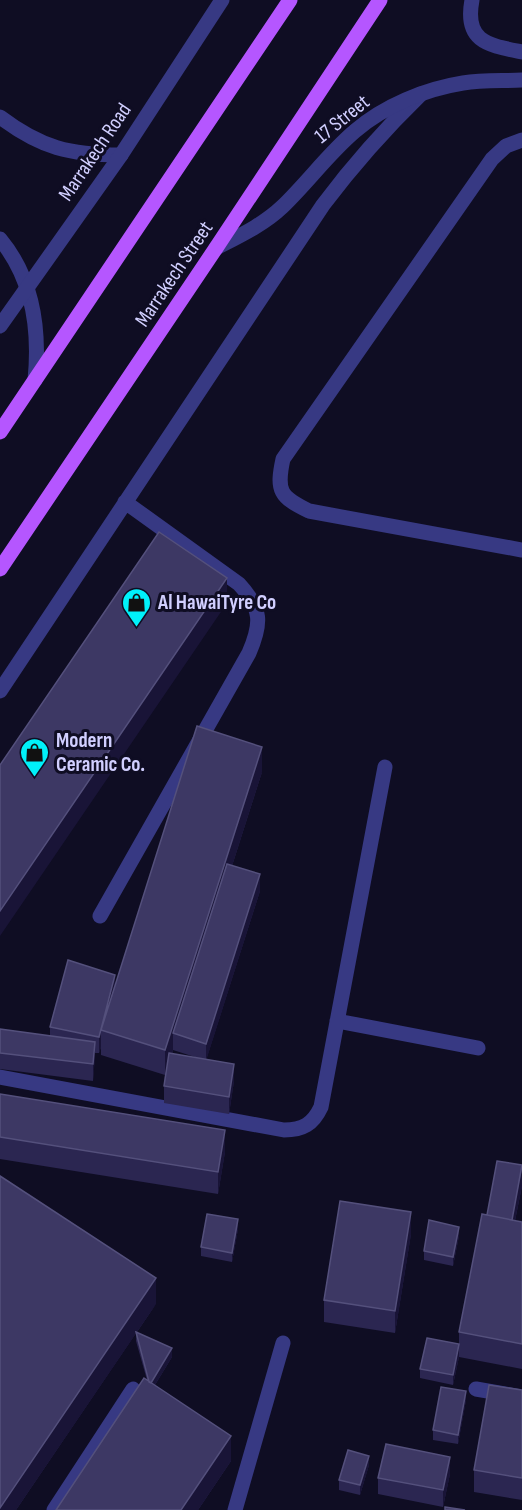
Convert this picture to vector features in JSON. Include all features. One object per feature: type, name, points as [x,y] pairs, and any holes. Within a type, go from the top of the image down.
[{"type":"main road","points":[[0,432],[290,0]]},
{"type":"main road","name":"Marrakech Street","points":[[0,569],[380,0]]},
{"type":"street","name":"Marrakech Road","points":[[0,326],[121,155],[222,0]]},
{"type":"street","points":[[472,0],[468,17],[475,34],[489,45],[522,52]]},
{"type":"street","name":"17 Street","points":[[216,248],[250,231],[280,208],[307,182],[330,153],[357,129],[388,109],[421,94],[463,83],[522,80]]},
{"type":"street","points":[[0,691],[323,205],[359,158],[421,94]]},
{"type":"street","points":[[0,117],[34,140],[60,149],[86,155],[121,155]]},
{"type":"street","points":[[522,140],[506,146],[492,159],[283,459],[279,476],[281,491],[290,502],[309,511],[522,550]]},
{"type":"street","points":[[0,239],[16,263],[27,287],[35,318],[38,349],[35,380]]},
{"type":"street","points":[[100,916],[249,653],[256,635],[258,616],[253,598],[239,584],[125,502]]},
{"type":"street","points":[[0,1077],[284,1130],[296,1130],[308,1126],[321,1107],[385,766]]},
{"type":"street","points":[[337,1021],[478,1048]]},
{"type":"street","points":[[235,1510],[283,1343]]},
{"type":"street","points":[[54,1510],[133,1389]]},
{"type":"street","points":[[476,1389],[522,1397]]},
{"type":"building","points":[[159,532],[227,578],[0,911],[0,765]]},
{"type":"building","points":[[197,726],[262,747],[165,1050],[101,1030]]},
{"type":"building","points":[[227,864],[260,874],[206,1044],[173,1033]]},
{"type":"building","points":[[68,960],[115,975],[99,1037],[50,1027]]},
{"type":"building","points":[[0,1029],[95,1042],[93,1064],[0,1053]]},
{"type":"building","points":[[169,1053],[234,1064],[229,1097],[164,1086]]},
{"type":"building","points":[[0,1094],[225,1130],[218,1172],[0,1137]]},
{"type":"building","points":[[497,1161],[522,1165],[512,1220],[487,1215]]},
{"type":"building","points":[[0,1176],[156,1278],[0,1508]]},
{"type":"building","points":[[340,1201],[411,1212],[395,1311],[324,1300]]},
{"type":"building","points":[[207,1214],[238,1219],[232,1253],[201,1247]]},
{"type":"building","points":[[482,1214],[522,1222],[522,1344],[459,1332]]},
{"type":"building","points":[[429,1220],[459,1227],[453,1257],[424,1251]]},
{"type":"building","points":[[136,1332],[172,1348],[151,1383],[149,1382]]},
{"type":"building","points":[[427,1338],[459,1344],[453,1375],[420,1369]]},
{"type":"building","points":[[144,1378],[231,1436],[181,1510],[56,1510]]},
{"type":"building","points":[[489,1385],[522,1390],[522,1478],[474,1470]]},
{"type":"building","points":[[441,1387],[466,1391],[458,1435],[433,1430]]},
{"type":"building","points":[[386,1444],[450,1457],[443,1490],[378,1478]]},
{"type":"building","points":[[348,1450],[369,1456],[360,1485],[339,1480]]},
{"type":"building","points":[[445,1507],[465,1510],[445,1510]]},
{"type":"place","name":"Al HawaiTyre Co","points":[[137,628]]},
{"type":"place","name":"Modern Ceramic Co.","points":[[35,778]]}]
